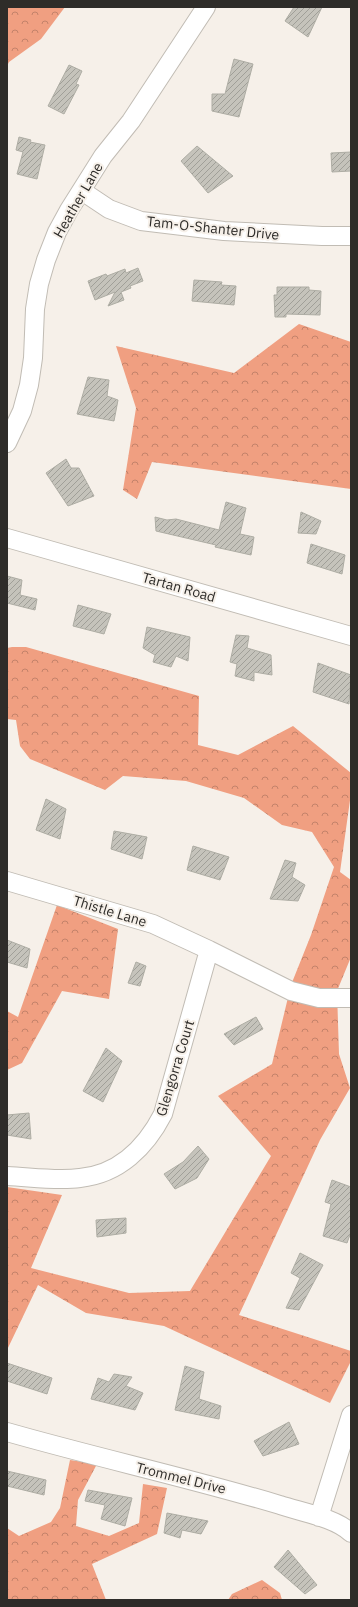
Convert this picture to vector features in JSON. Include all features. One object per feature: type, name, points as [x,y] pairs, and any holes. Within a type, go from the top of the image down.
[{"type":"street","name":"Heather Lane","points":[[7,443],[22,411],[29,385],[33,358],[35,310],[46,260],[57,232],[103,156],[131,121],[206,7]]},
{"type":"street","name":"Tam-O-Shanter Drive","points":[[82,191],[109,209],[141,221],[224,231],[351,236]]},
{"type":"street","name":"Tartan Road","points":[[7,538],[351,636]]},
{"type":"street","name":"Thistle Lane","points":[[7,880],[153,924],[210,950]]},
{"type":"street","points":[[210,950],[291,991],[319,998],[351,998]]},
{"type":"street","name":"Glengorra Court","points":[[7,1176],[81,1178],[98,1174],[116,1166],[131,1157],[143,1146],[155,1130],[163,1114],[210,950]]},
{"type":"street","points":[[319,1517],[351,1416]]},
{"type":"street","name":"Trommel Drive","points":[[7,1432],[77,1452],[244,1494],[319,1517],[335,1523],[351,1533]]},
{"type":"green space","points":[[7,7],[65,7],[41,39],[9,62],[7,66]]},
{"type":"green space","points":[[299,324],[351,342],[351,489],[152,462],[137,499],[123,490],[136,408],[116,346],[234,373]]},
{"type":"green space","points":[[26,647],[199,696],[198,745],[238,755],[293,726],[351,773],[351,793],[340,872],[351,880],[351,957],[337,991],[339,1054],[350,1088],[320,1140],[239,1315],[351,1351],[351,1361],[330,1403],[164,1326],[86,1313],[38,1285],[7,1350],[7,1187],[62,1195],[31,1268],[129,1293],[190,1291],[271,1156],[218,1096],[272,1064],[291,985],[311,935],[334,867],[312,832],[282,825],[244,798],[186,781],[123,776],[105,790],[30,759],[20,746],[16,720],[7,719],[7,648]]},
{"type":"green space","points":[[57,905],[118,929],[109,999],[62,991],[22,1063],[7,1070],[7,1011],[18,1017]]},
{"type":"green space","points":[[70,1460],[97,1464],[78,1500],[76,1526],[109,1536],[139,1523],[143,1484],[167,1488],[157,1534],[92,1564],[106,1600],[7,1600],[7,1528],[19,1536],[51,1522],[60,1508]]},
{"type":"green space","points":[[262,1580],[280,1593],[282,1600],[228,1600],[232,1594]]},
{"type":"building","points":[[294,7],[322,7],[308,37],[285,21]]},
{"type":"building","points":[[234,59],[253,64],[239,117],[212,111],[212,94],[225,94]]},
{"type":"building","points":[[69,65],[82,71],[76,84],[79,85],[64,114],[48,106]]},
{"type":"building","points":[[19,137],[31,140],[30,142],[45,145],[37,179],[17,174],[23,152],[16,150]]},
{"type":"building","points":[[197,146],[233,176],[208,193],[181,161]]},
{"type":"building","points":[[351,152],[351,171],[332,172],[331,153]]},
{"type":"building","points":[[138,268],[143,281],[130,286],[131,288],[121,292],[124,300],[108,306],[115,292],[95,300],[88,281],[125,269],[126,273]]},
{"type":"building","points":[[194,280],[222,282],[221,285],[236,286],[234,305],[192,301]]},
{"type":"building","points":[[277,287],[309,287],[309,290],[321,291],[320,315],[286,314],[286,317],[275,317],[274,295],[277,295]]},
{"type":"building","points":[[88,377],[109,380],[107,396],[118,400],[114,421],[77,414]]},
{"type":"building","points":[[66,459],[71,468],[79,468],[94,496],[68,506],[46,473]]},
{"type":"building","points":[[226,502],[246,508],[240,534],[254,537],[251,555],[156,531],[155,517],[167,520],[176,519],[219,530]]},
{"type":"building","points":[[301,512],[321,521],[316,534],[298,533]]},
{"type":"building","points":[[311,544],[345,555],[342,574],[307,563]]},
{"type":"building","points":[[7,576],[22,580],[20,595],[37,599],[35,610],[7,603]]},
{"type":"building","points":[[78,605],[111,614],[104,634],[73,626]]},
{"type":"building","points":[[147,627],[190,637],[188,661],[176,656],[171,667],[153,662],[155,655],[143,648]]},
{"type":"building","points":[[236,635],[249,636],[247,648],[271,655],[272,675],[254,672],[254,681],[235,676],[237,664],[230,662]]},
{"type":"building","points":[[318,663],[351,675],[349,704],[313,692]]},
{"type":"building","points":[[46,799],[66,809],[60,839],[36,830]]},
{"type":"building","points":[[114,831],[147,837],[142,859],[111,849]]},
{"type":"building","points":[[193,846],[229,857],[220,880],[187,870]]},
{"type":"building","points":[[285,860],[296,863],[292,877],[305,885],[298,901],[270,899]]},
{"type":"building","points":[[7,940],[30,949],[27,968],[7,962]]},
{"type":"building","points":[[136,962],[146,966],[140,986],[128,983]]},
{"type":"building","points":[[256,1017],[263,1029],[234,1045],[224,1034]]},
{"type":"building","points":[[106,1048],[122,1061],[103,1102],[83,1091]]},
{"type":"building","points":[[29,1113],[31,1139],[7,1135],[7,1115]]},
{"type":"building","points":[[198,1146],[209,1159],[197,1178],[175,1189],[164,1174],[183,1162]]},
{"type":"building","points":[[332,1180],[351,1187],[351,1232],[347,1243],[323,1236],[331,1204],[325,1202]]},
{"type":"building","points":[[126,1218],[126,1233],[97,1237],[96,1220]]},
{"type":"building","points":[[300,1253],[323,1265],[299,1310],[286,1308],[300,1278],[291,1273]]},
{"type":"building","points":[[7,1363],[52,1378],[47,1394],[7,1381]]},
{"type":"building","points":[[185,1366],[204,1372],[199,1399],[221,1406],[219,1419],[175,1410]]},
{"type":"building","points":[[114,1374],[132,1377],[126,1386],[143,1393],[135,1410],[91,1399],[98,1378],[109,1382]]},
{"type":"building","points":[[289,1422],[299,1444],[263,1456],[254,1441]]},
{"type":"building","points":[[7,1471],[46,1480],[44,1495],[7,1486]]},
{"type":"building","points":[[88,1490],[132,1498],[125,1526],[101,1519],[105,1505],[85,1501]]},
{"type":"building","points":[[167,1513],[208,1521],[201,1534],[182,1530],[180,1538],[164,1533]]},
{"type":"building","points":[[288,1550],[317,1585],[305,1594],[274,1567]]}]
